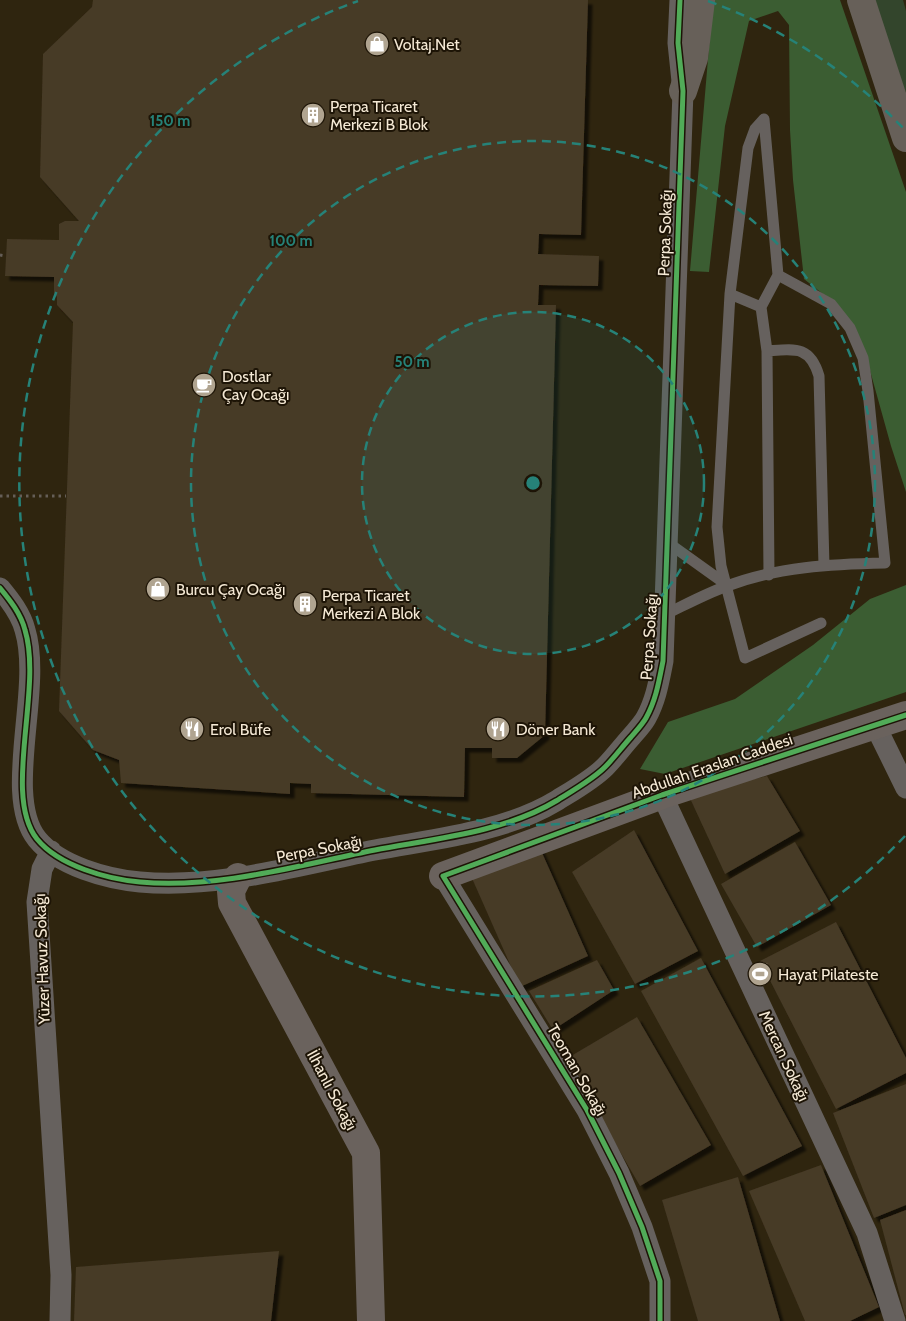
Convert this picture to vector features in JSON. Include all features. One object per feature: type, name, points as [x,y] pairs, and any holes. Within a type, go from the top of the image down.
[{"type":"main road","points":[[683,91],[694,58],[701,0]]},
{"type":"main road","points":[[861,0],[906,138]]},
{"type":"street","name":"Perpa Sokağı","points":[[51,851],[83,869],[108,878],[141,882],[176,883],[238,877],[504,824],[554,802],[603,769],[645,720],[657,693],[663,661],[683,91],[678,43],[680,0]]},
{"type":"street","points":[[0,588],[12,602],[25,628],[30,653],[30,691],[21,793],[24,809],[27,822],[38,839],[51,851]]},
{"type":"street","name":"Abdullah Eraslan Caddesi","points":[[443,876],[662,795],[906,715]]},
{"type":"street","points":[[874,725],[906,788]]},
{"type":"street","name":"Mercan Sokağı","points":[[662,795],[867,1233],[895,1321]]},
{"type":"street","name":"Yüzer Havuz Sokağı","points":[[51,851],[42,869],[38,902],[61,1275],[60,1321]]},
{"type":"street","name":"Teoman Sokağı","points":[[443,876],[587,1110],[619,1173],[642,1227],[660,1281],[660,1321]]},
{"type":"street","name":"İlhanlı Sokağı","points":[[238,877],[231,890],[232,903],[366,1153],[371,1321]]},
{"type":"lane","points":[[769,575],[767,351],[761,307],[778,275],[764,119],[755,129],[748,148],[730,294],[717,527],[721,566],[745,658],[821,623]]},
{"type":"lane","points":[[664,615],[727,585],[769,575],[824,566],[885,563],[867,374],[857,342],[850,328],[831,304],[778,275]]},
{"type":"lane","points":[[730,294],[761,307]]},
{"type":"lane","points":[[767,351],[798,349],[811,358],[819,376],[824,566]]},
{"type":"lane","points":[[667,542],[727,585]]},
{"type":"path","points":[[0,255],[6,256]]},
{"type":"path","points":[[0,496],[66,496]]},
{"type":"green space","points":[[713,0],[840,0],[906,192],[906,492],[864,349],[838,306],[804,279],[793,180],[790,130],[789,25],[778,11],[749,21],[725,126],[709,272],[690,271]]},
{"type":"green space","points":[[874,0],[903,0],[906,11],[906,94]]},
{"type":"green space","points":[[906,585],[906,692],[665,774],[640,769],[668,722],[735,699],[813,645],[870,599]]},
{"type":"building","name":"Perpa Ticaret Merkezi A Blok","points":[[93,0],[588,0],[581,235],[539,234],[538,254],[599,256],[598,286],[539,285],[538,305],[556,305],[545,735],[517,758],[492,758],[492,748],[465,748],[464,797],[311,793],[311,784],[290,783],[290,794],[121,783],[119,760],[93,750],[59,711],[73,322],[57,305],[57,297],[54,293],[54,277],[5,276],[7,239],[59,240],[59,224],[65,221],[79,221],[40,177],[43,54],[92,7]]},
{"type":"building","points":[[767,776],[800,831],[725,874],[688,794]]},
{"type":"building","points":[[634,830],[698,951],[635,984],[572,872]]},
{"type":"building","points":[[795,842],[831,905],[757,947],[721,884]]},
{"type":"building","points":[[539,846],[588,956],[520,987],[471,876]]},
{"type":"building","name":"Hayat Pilateste","points":[[836,922],[906,1058],[906,1073],[836,1109],[760,961]]},
{"type":"building","points":[[701,958],[802,1146],[743,1176],[641,991]]},
{"type":"building","points":[[597,960],[614,990],[553,1030],[529,991]]},
{"type":"building","points":[[637,1017],[711,1145],[640,1186],[566,1059]]},
{"type":"building","points":[[906,1084],[906,1205],[874,1218],[833,1113]]},
{"type":"building","points":[[821,1165],[879,1307],[850,1321],[805,1321],[749,1191]]},
{"type":"building","points":[[738,1177],[780,1321],[698,1321],[662,1200]]},
{"type":"building","points":[[906,1210],[906,1315],[905,1315],[880,1220]]},
{"type":"building","points":[[279,1251],[271,1321],[74,1321],[76,1267]]},
{"type":"cycle path","points":[[0,588],[21,618],[29,654],[30,681],[23,769],[23,796],[27,820],[37,839],[46,848],[58,857],[84,870],[113,878],[140,882],[170,883],[229,879],[288,869],[492,827],[536,812],[600,772],[646,718],[655,697],[663,661],[683,91],[678,43],[680,0]]},
{"type":"cycle path","points":[[660,1321],[660,1281],[642,1227],[619,1173],[587,1110],[443,876],[662,795],[906,715]]},
{"type":"place","name":"Voltaj.Net","points":[[377,44]]},
{"type":"place","name":"Perpa Ticaret Merkezi B Blok","points":[[313,115]]},
{"type":"place","name":"Dostlar Çay Ocağı","points":[[204,385]]},
{"type":"place","name":"Burcu Çay Ocağı","points":[[158,589]]},
{"type":"place","name":"Perpa Ticaret Merkezi A Blok","points":[[305,604]]},
{"type":"place","name":"Erol Büfe","points":[[192,729]]},
{"type":"place","name":"Döner Bank","points":[[498,729]]},
{"type":"place","name":"Hayat Pilateste","points":[[760,974]]}]
